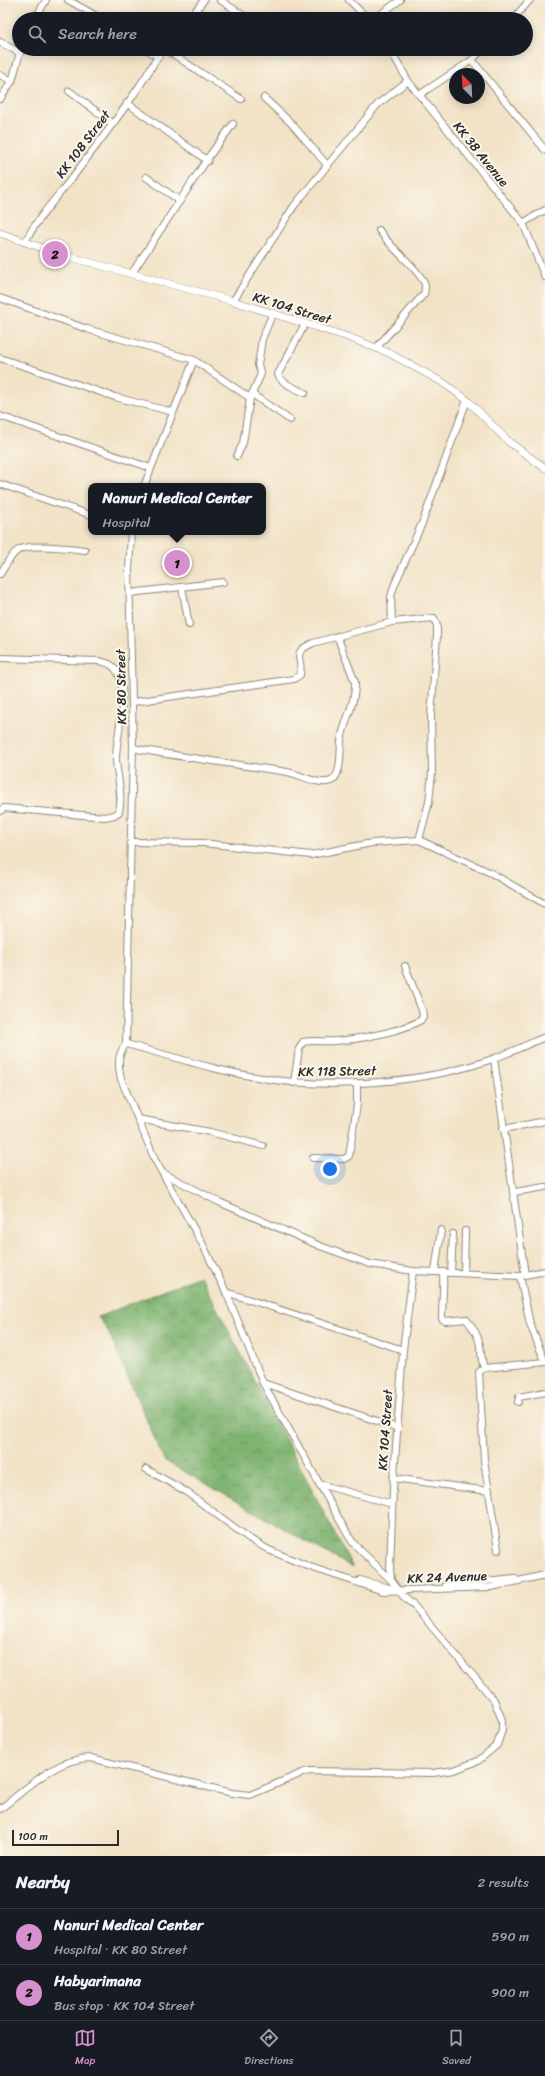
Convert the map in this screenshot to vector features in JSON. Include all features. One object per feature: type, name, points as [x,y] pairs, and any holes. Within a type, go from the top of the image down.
[{"type":"street","points":[[39,12],[46,0]]},
{"type":"street","points":[[68,0],[89,12]]},
{"type":"street","points":[[195,12],[204,0]]},
{"type":"street","points":[[220,0],[238,12]]},
{"type":"street","points":[[349,0],[361,12]]},
{"type":"street","points":[[384,12],[400,0]]},
{"type":"street","points":[[519,12],[530,0]]},
{"type":"street","points":[[0,42],[12,47]]},
{"type":"street","points":[[0,99],[12,81],[20,56]]},
{"type":"street","points":[[176,56],[241,99]]},
{"type":"street","name":"KK 38 Avenue","points":[[394,56],[408,81],[523,223],[545,277]]},
{"type":"street","points":[[419,95],[476,56]]},
{"type":"street","name":"KK 108 Street","points":[[25,242],[32,228],[112,124],[158,57]]},
{"type":"street","points":[[472,60],[545,150]]},
{"type":"street","points":[[0,75],[12,81]]},
{"type":"street","points":[[233,302],[294,206],[378,104],[408,81]]},
{"type":"street","points":[[69,91],[112,124]]},
{"type":"street","points":[[264,98],[291,123],[328,166]]},
{"type":"street","points":[[127,103],[208,161]]},
{"type":"street","points":[[132,273],[232,124]]},
{"type":"street","points":[[146,177],[180,201]]},
{"type":"street","points":[[523,223],[545,210]]},
{"type":"street","points":[[377,347],[424,294],[426,289],[422,279],[379,230]]},
{"type":"street","name":"KK 104 Street","points":[[0,233],[62,255],[233,302],[377,347],[442,382],[467,400],[510,442],[545,468]]},
{"type":"street","points":[[0,298],[87,329],[194,360],[290,420]]},
{"type":"street","points":[[237,456],[243,443],[251,396],[261,374],[258,365],[262,339],[272,315]]},
{"type":"street","points":[[305,324],[278,374],[279,377],[289,385],[305,393]]},
{"type":"street","points":[[0,358],[115,397],[174,412]]},
{"type":"street","points":[[145,483],[194,360]]},
{"type":"street","points":[[392,622],[391,597],[394,586],[423,521],[467,400]]},
{"type":"street","points":[[0,416],[151,468]]},
{"type":"street","points":[[0,484],[88,514]]},
{"type":"street","name":"KK 80 Street","points":[[130,535],[134,748],[126,1044],[120,1052],[119,1068],[121,1079],[163,1173],[202,1242],[226,1292],[264,1384],[354,1544],[391,1580]]},
{"type":"street","points":[[0,574],[17,551],[24,548],[58,547],[85,550]]},
{"type":"street","points":[[130,593],[223,582]]},
{"type":"street","points":[[182,587],[189,625]]},
{"type":"street","points":[[133,702],[294,679],[300,675],[299,653],[302,648],[337,636],[392,622],[429,617],[434,618],[437,626],[431,716],[432,773],[429,802],[419,840]]},
{"type":"street","points":[[134,748],[191,759],[290,772],[324,783],[333,780],[337,774],[342,735],[355,690],[355,682],[337,636]]},
{"type":"street","points":[[0,658],[99,661],[111,665],[116,670],[122,684],[122,708],[116,759],[120,806],[119,812],[114,816],[105,817],[4,808],[0,811]]},
{"type":"street","points":[[131,842],[203,843],[311,856],[372,843],[419,840],[491,873],[545,904]]},
{"type":"street","points":[[294,1083],[299,1048],[303,1042],[335,1041],[359,1037],[397,1029],[421,1020],[423,1016],[422,1010],[405,966]]},
{"type":"street","name":"KK 118 Street","points":[[126,1044],[227,1071],[294,1083],[357,1083],[413,1079],[494,1059],[545,1037]]},
{"type":"street","points":[[494,1059],[503,1129],[515,1192],[522,1275],[530,1324],[545,1362],[484,1368],[479,1372],[484,1460],[498,1550]]},
{"type":"street","points":[[313,1158],[344,1158],[349,1156],[358,1105],[357,1083]]},
{"type":"street","points":[[138,1119],[210,1132],[263,1146]]},
{"type":"street","points":[[503,1129],[545,1121]]},
{"type":"street","points":[[163,1173],[219,1202],[320,1246],[370,1264],[413,1271],[451,1273],[522,1275],[545,1271]]},
{"type":"street","points":[[515,1192],[545,1187]]},
{"type":"street","points":[[435,1272],[441,1230]]},
{"type":"street","points":[[464,1273],[465,1231]]},
{"type":"street","points":[[451,1273],[453,1234]]},
{"type":"street","name":"KK 104 Street","points":[[391,1580],[393,1478],[398,1428],[402,1350],[413,1271]]},
{"type":"street","points":[[443,1272],[445,1294],[442,1302],[442,1319],[446,1321],[466,1319],[480,1344],[481,1361],[484,1368]]},
{"type":"street","points":[[226,1292],[402,1350]]},
{"type":"street","points":[[264,1384],[398,1428]]},
{"type":"street","points":[[518,1402],[519,1397],[545,1392]]},
{"type":"street","name":"KK 24 Avenue","points":[[146,1470],[185,1491],[256,1542],[310,1567],[383,1591],[491,1587],[545,1575]]},
{"type":"street","points":[[393,1478],[489,1492]]},
{"type":"street","points":[[319,1484],[392,1504]]},
{"type":"street","points":[[0,1809],[56,1767],[79,1758],[91,1758],[232,1794],[250,1794],[302,1773],[433,1773],[454,1770],[478,1761],[496,1745],[502,1730],[502,1720],[494,1700],[415,1607],[397,1590],[391,1580]]},
{"type":"green space","points":[[200,1276],[353,1568],[164,1460],[107,1329],[98,1317]]},
{"type":"place","name":"Habyarimana","points":[[55,254]]},
{"type":"place","name":"Nanuri Medical Center","points":[[177,563]]}]
